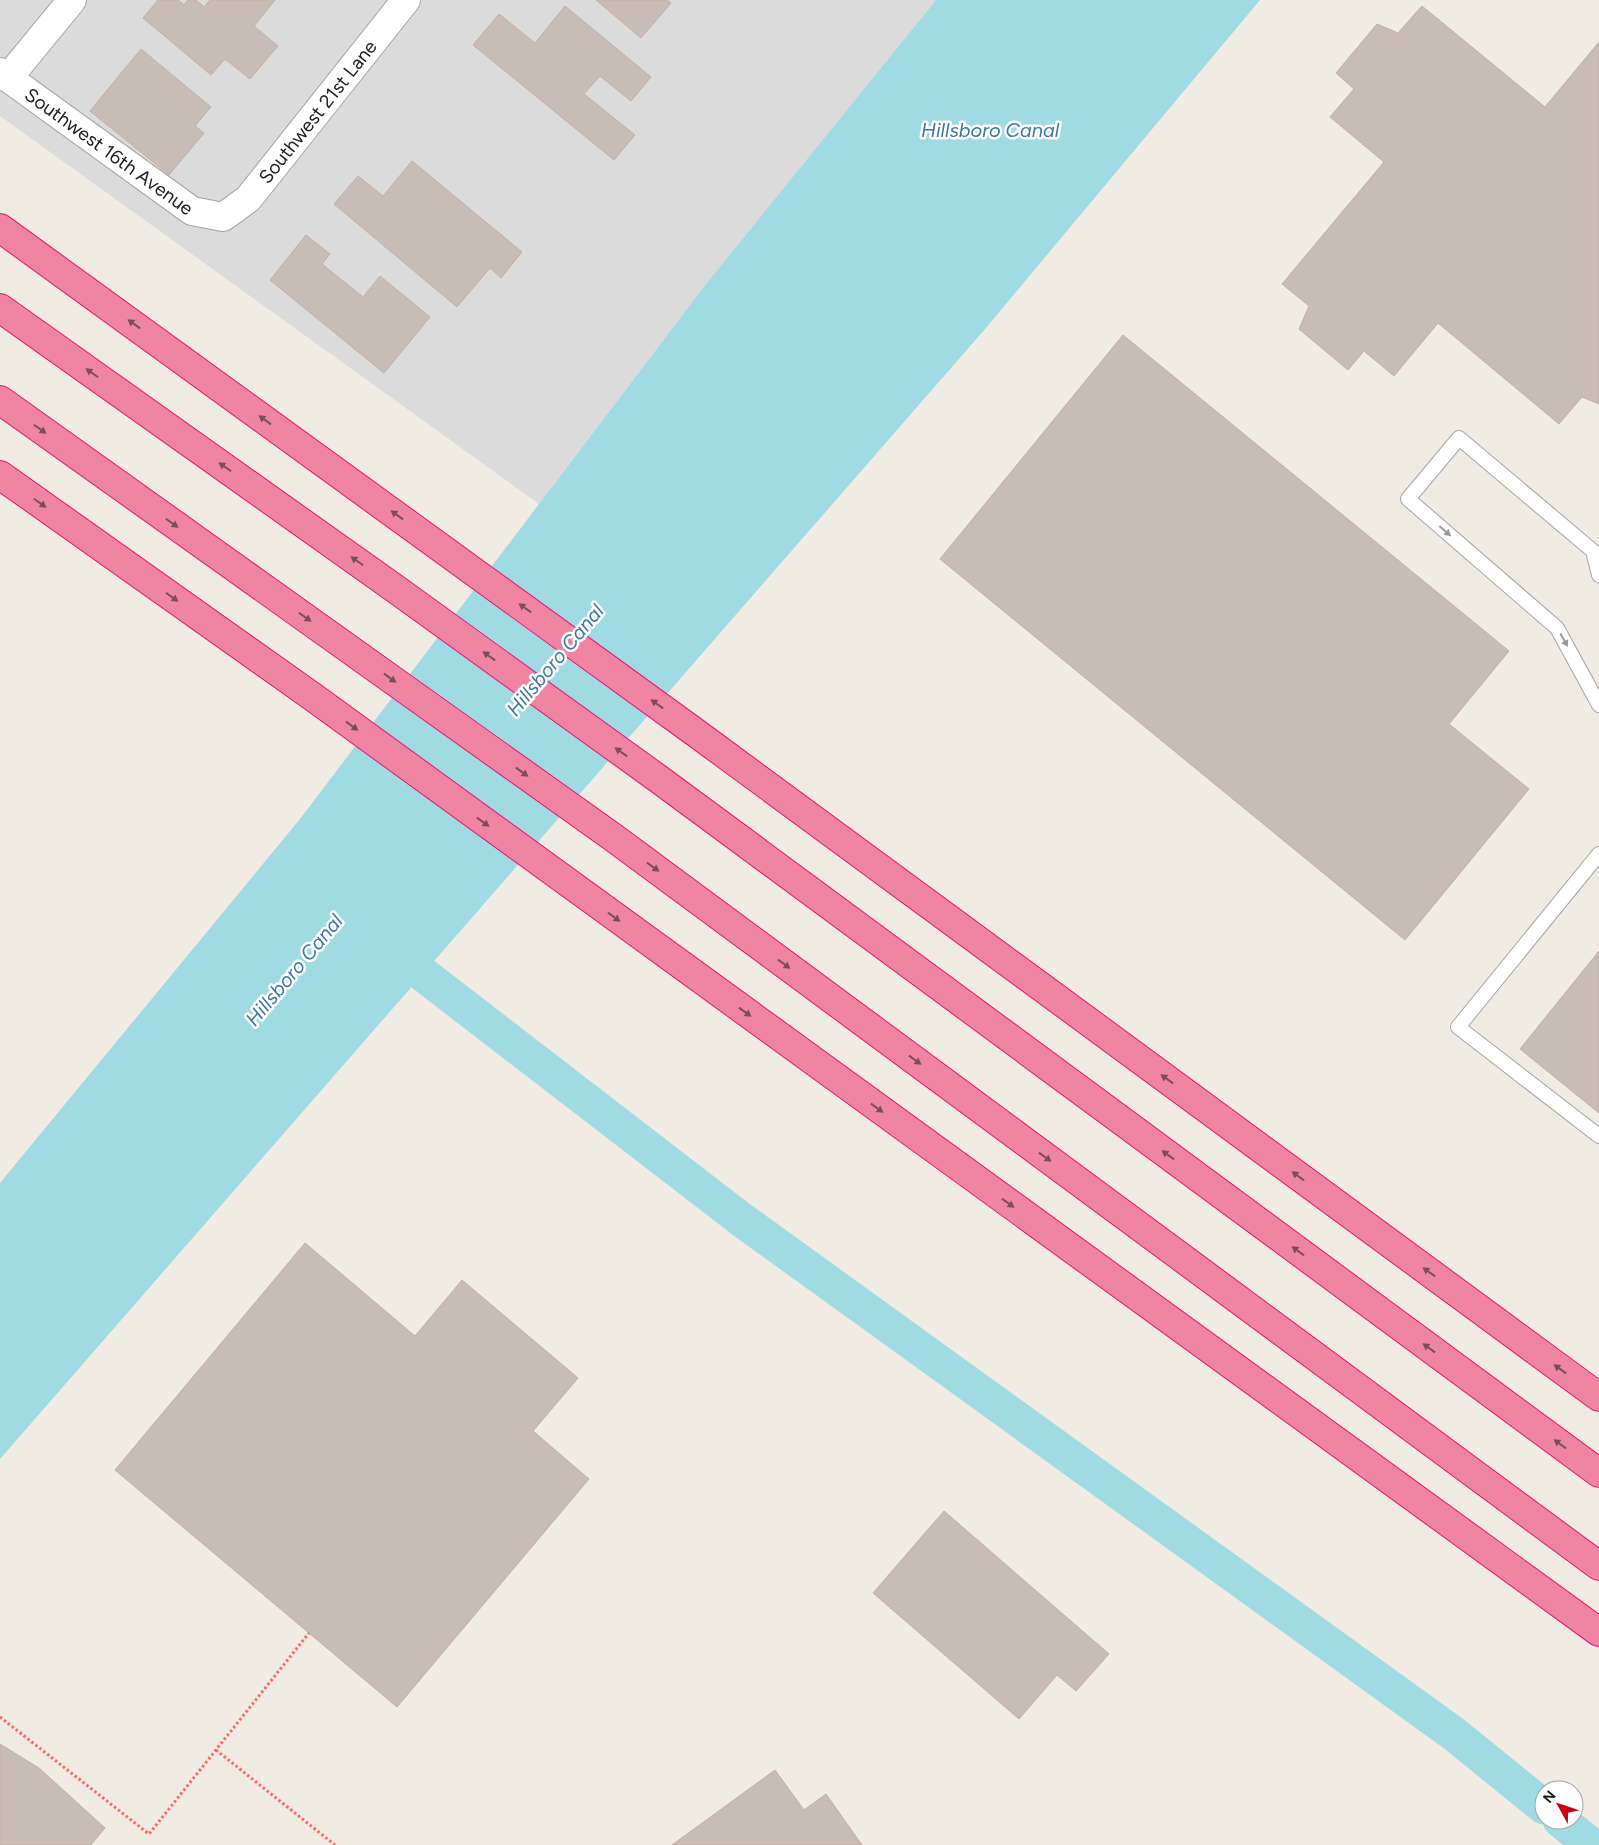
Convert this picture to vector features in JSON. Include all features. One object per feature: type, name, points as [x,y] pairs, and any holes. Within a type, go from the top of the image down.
[{"type":"highway","points":[[0,228],[696,733],[1599,1398]]},
{"type":"highway","points":[[0,308],[397,590],[660,780],[1599,1473]]},
{"type":"highway","points":[[0,400],[614,838],[1599,1566]]},
{"type":"highway","points":[[0,474],[313,697],[1599,1632]]},
{"type":"street","points":[[4,75],[72,0]]},
{"type":"street","name":"Southwest 21st Lane","points":[[223,217],[248,199],[406,0]]},
{"type":"street","name":"Southwest 16th Avenue","points":[[4,75],[192,211],[223,217]]},
{"type":"lane","points":[[1599,575],[1593,551],[1459,438],[1408,498],[1557,628],[1599,705]]},
{"type":"lane","points":[[1599,854],[1458,1027],[1599,1136]]},
{"type":"path","points":[[0,1717],[149,1834],[309,1633]]},
{"type":"path","points":[[216,1750],[335,1845]]},
{"type":"shaded area","points":[[0,0],[936,0],[706,284],[539,504],[0,116]]},
{"type":"water","name":"Hillsboro Canal","points":[[936,0],[1260,0],[985,329],[0,1459],[0,1183],[300,819],[706,284]]},
{"type":"building","points":[[158,0],[178,0],[184,5],[188,0],[196,0],[204,7],[210,0],[275,0],[254,26],[278,46],[250,79],[225,59],[211,75],[143,18]]},
{"type":"building","points":[[596,0],[667,0],[671,3],[641,38]]},
{"type":"building","points":[[565,6],[651,77],[631,101],[600,76],[584,94],[635,135],[614,160],[473,45],[499,14],[535,43]]},
{"type":"building","points":[[1422,6],[1545,107],[1599,42],[1599,404],[1582,397],[1559,424],[1438,323],[1394,376],[1364,351],[1348,370],[1299,329],[1309,306],[1282,284],[1384,162],[1330,117],[1354,89],[1336,73],[1377,24],[1398,33]]},
{"type":"building","points":[[141,49],[211,107],[195,126],[204,133],[169,175],[90,111]]},
{"type":"building","points":[[412,161],[522,252],[501,278],[490,268],[457,307],[334,204],[358,176],[383,196]]},
{"type":"building","points":[[306,235],[330,254],[322,264],[363,297],[380,276],[430,317],[384,373],[270,280]]},
{"type":"building","points":[[1123,335],[1509,651],[1449,724],[1529,789],[1405,940],[940,559]]},
{"type":"building","points":[[1599,951],[1599,1113],[1520,1049]]},
{"type":"building","points":[[305,1243],[415,1336],[462,1280],[578,1378],[533,1431],[589,1479],[397,1707],[115,1470]]},
{"type":"building","points":[[944,1511],[1109,1654],[1076,1691],[1057,1675],[1019,1719],[873,1593]]},
{"type":"building","points":[[0,1744],[39,1768],[105,1828],[91,1845],[0,1845]]},
{"type":"building","points":[[775,1770],[804,1810],[826,1794],[862,1845],[672,1845]]},
{"type":"waterway","points":[[385,945],[742,1220],[1454,1734],[1534,1799]]},
{"type":"waterway","points":[[1572,1830],[1591,1845]]}]
